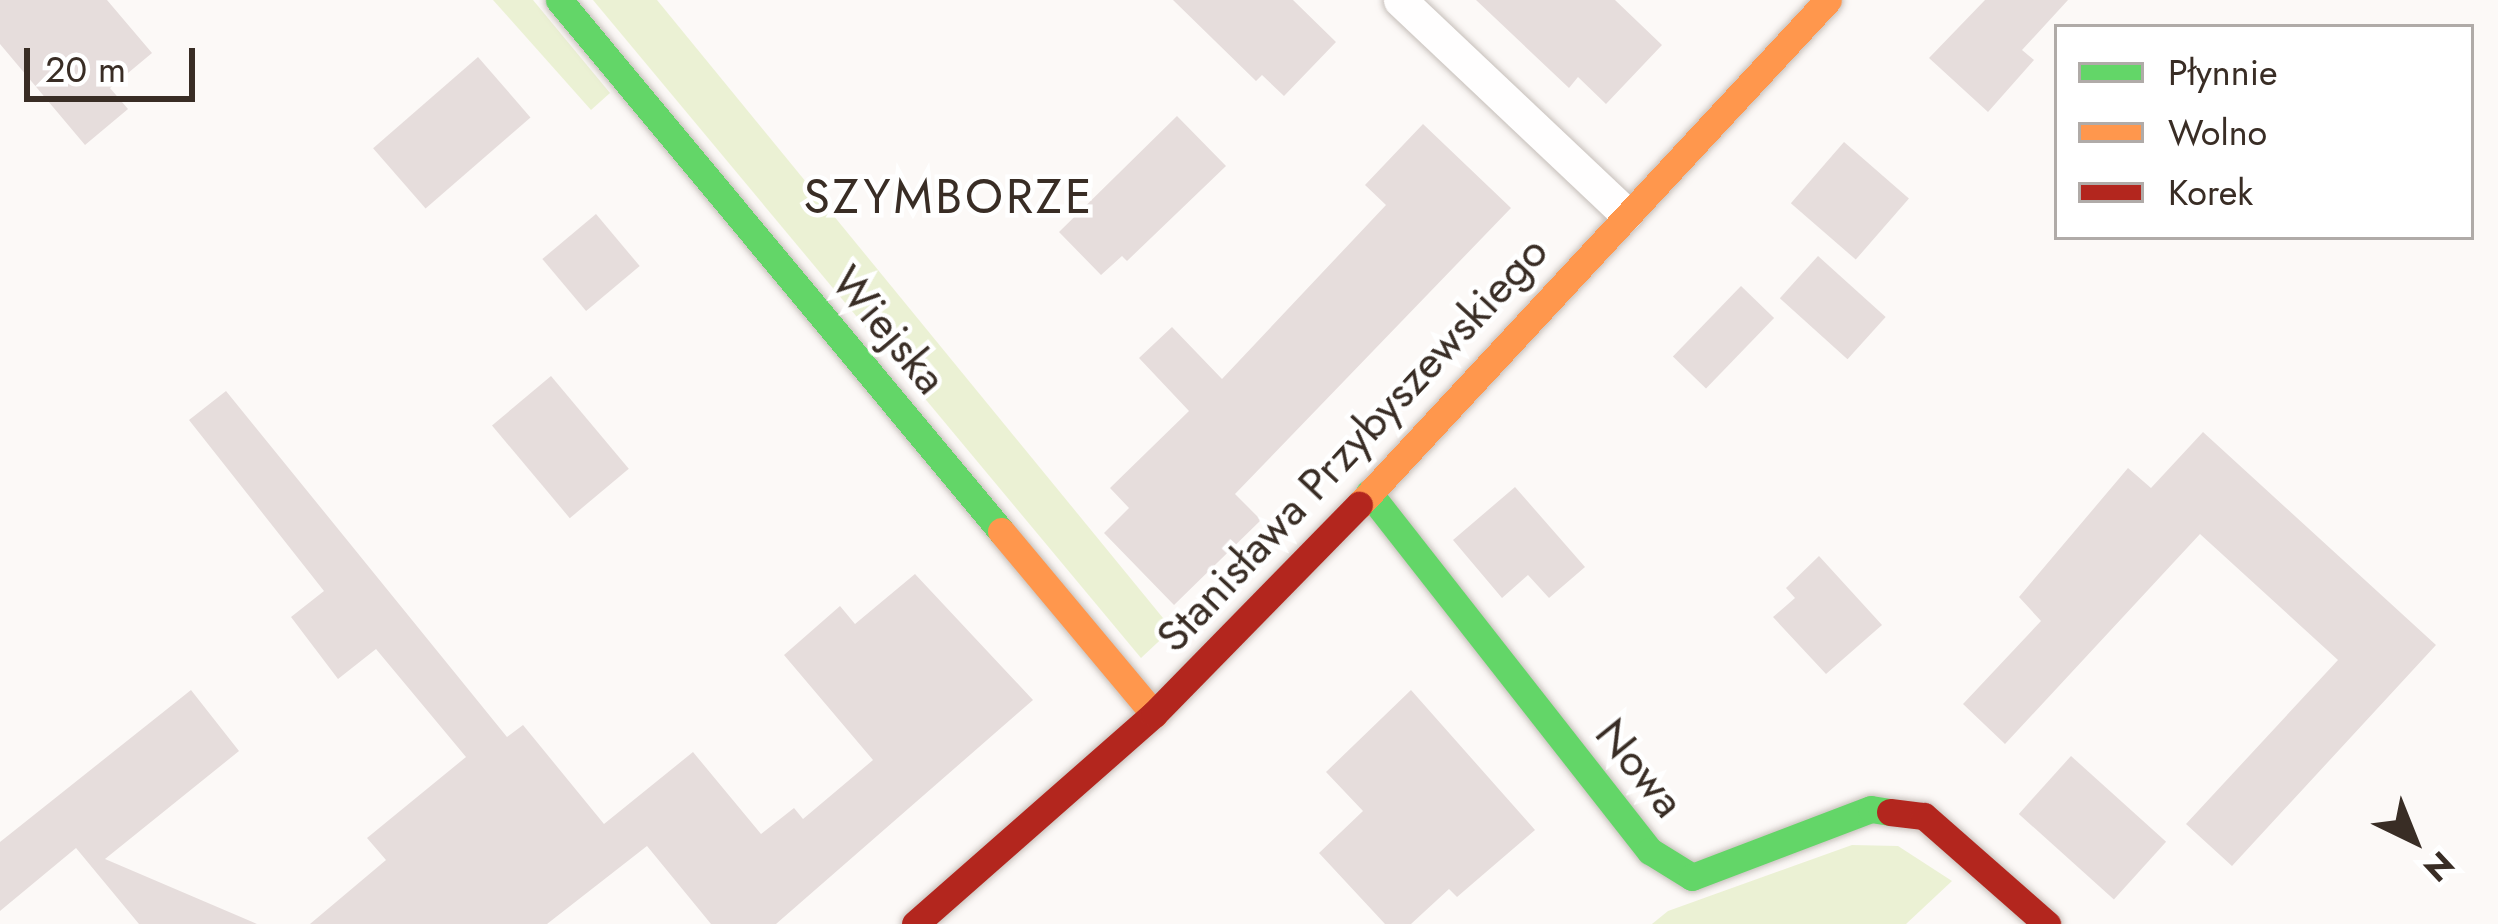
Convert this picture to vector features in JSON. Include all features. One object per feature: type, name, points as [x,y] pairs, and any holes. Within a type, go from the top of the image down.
[{"type":"street","name":"Wiejska","points":[[559,0],[1154,714]]},
{"type":"street","name":"Stanisława Przybyszewskiego","points":[[916,924],[1154,714],[1369,493],[1828,0]]},
{"type":"street","name":"Nowa","points":[[1369,493],[1650,851],[1692,877],[1870,808],[1924,816],[2047,924]]},
{"type":"lane","points":[[1400,0],[1626,214]]},
{"type":"green space","points":[[493,0],[533,0],[610,93],[591,110]]},
{"type":"green space","points":[[593,0],[657,0],[1172,629],[1141,658]]},
{"type":"green space","points":[[1852,845],[1898,846],[1952,881],[1906,924],[1652,924],[1668,911]]},
{"type":"building","points":[[0,0],[107,0],[152,53],[110,88],[128,109],[85,145],[0,44]]},
{"type":"building","points":[[1173,0],[1293,0],[1336,42],[1284,96],[1262,75],[1256,81]]},
{"type":"building","points":[[1476,0],[1615,0],[1662,45],[1606,104],[1578,77],[1569,88]]},
{"type":"building","points":[[1985,0],[2068,0],[2022,50],[2034,60],[1988,112],[1929,58]]},
{"type":"building","points":[[478,57],[530,117],[426,209],[373,148]]},
{"type":"building","points":[[1177,116],[1226,166],[1127,261],[1122,256],[1101,275],[1059,232]]},
{"type":"building","points":[[1423,124],[1511,208],[1235,494],[1261,520],[1174,605],[1104,533],[1129,508],[1110,488],[1189,411],[1139,358],[1172,327],[1222,379],[1386,205],[1365,185]]},
{"type":"building","points":[[1844,142],[1909,198],[1856,260],[1791,203]]},
{"type":"building","points":[[596,214],[640,266],[586,311],[542,259]]},
{"type":"building","points":[[1818,256],[1886,317],[1847,359],[1780,298]]},
{"type":"building","points":[[1741,286],[1774,318],[1706,388],[1673,356]]},
{"type":"building","points":[[551,376],[629,469],[570,518],[492,425]]},
{"type":"building","points":[[226,391],[507,737],[523,725],[604,824],[693,752],[761,834],[794,808],[803,819],[873,760],[784,655],[840,606],[855,624],[915,574],[1033,700],[776,924],[711,924],[647,846],[547,924],[310,924],[386,860],[367,838],[466,757],[376,649],[338,679],[291,617],[324,591],[189,420]]},
{"type":"building","points":[[2203,432],[2436,645],[2232,866],[2186,824],[2338,660],[2200,534],[2005,744],[1963,704],[2041,621],[2019,597],[2128,468],[2151,488]]},
{"type":"building","points":[[1515,487],[1585,567],[1549,598],[1528,575],[1502,598],[1453,540]]},
{"type":"building","points":[[1819,556],[1882,625],[1826,674],[1773,617],[1795,598],[1786,588]]},
{"type":"building","points":[[191,690],[239,751],[105,859],[257,924],[139,924],[76,848],[0,911],[0,842]]},
{"type":"building","points":[[1411,690],[1535,830],[1457,897],[1449,889],[1411,924],[1385,924],[1319,853],[1363,811],[1326,772]]},
{"type":"building","points":[[2071,756],[2166,842],[2114,900],[2019,814]]},
{"type":"traffic: fast","points":[[559,0],[1001,531]]},
{"type":"traffic: fast","points":[[1369,493],[1650,851],[1692,877],[1871,809],[1890,812]]},
{"type":"traffic: slow","points":[[1359,505],[1828,0]]},
{"type":"traffic: slow","points":[[1001,531],[1154,714]]},
{"type":"traffic: jam","points":[[915,924],[1154,714],[1359,505]]},
{"type":"traffic: jam","points":[[1890,812],[1924,816],[2047,924]]},
{"type":"district","name":"SZYMBORZE","points":[[949,197]]}]
